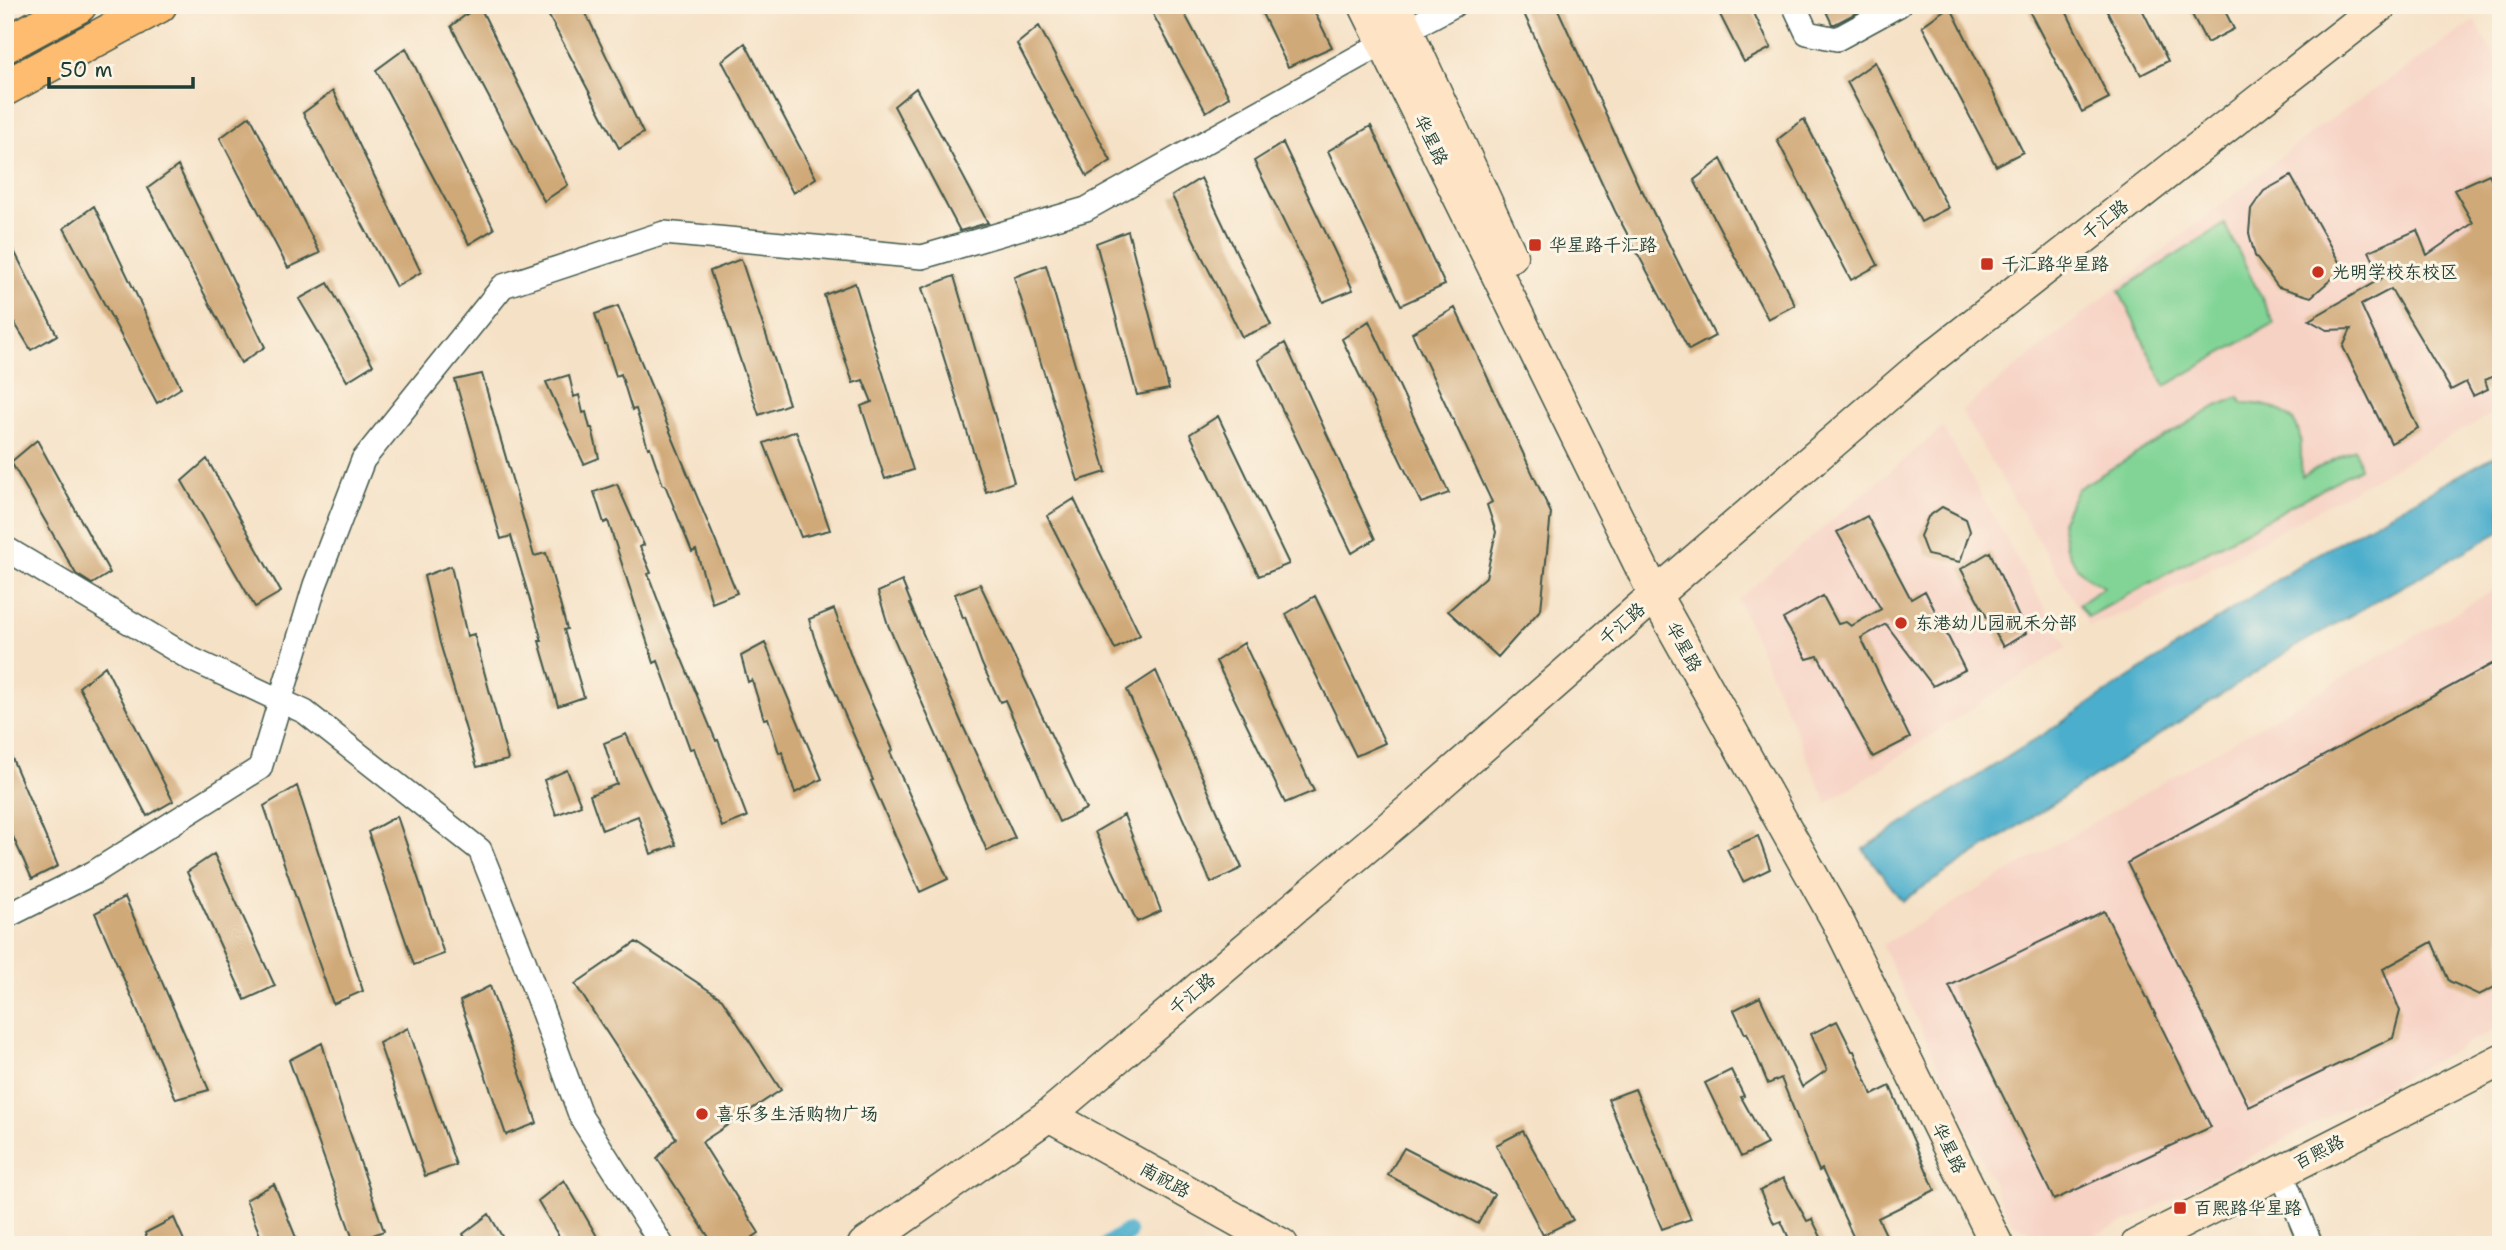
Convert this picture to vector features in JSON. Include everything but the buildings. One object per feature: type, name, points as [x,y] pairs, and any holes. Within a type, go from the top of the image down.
[{"type":"main road","points":[[5,45],[79,5]]},
{"type":"main road","points":[[5,88],[159,5]]},
{"type":"street","points":[[1365,5],[1395,26]]},
{"type":"street","points":[[5,917],[93,873],[260,768],[315,585],[363,460],[503,286],[664,233],[922,257],[1086,209],[1395,26],[1454,5]]},
{"type":"street","points":[[1794,5],[1807,33],[1837,39],[1899,5]]},
{"type":"street","name":"千汇路","points":[[864,1245],[1049,1115],[1410,810],[1927,361],[2381,5]]},
{"type":"street","name":"华星路","points":[[1395,26],[1641,532],[1655,595],[1838,922],[1997,1245]]},
{"type":"street","points":[[5,548],[191,659],[305,712],[480,850],[581,1117],[662,1245]]},
{"type":"street","name":"百熙路","points":[[2137,1245],[2501,1060]]},
{"type":"street","name":"南祝路","points":[[1049,1115],[1282,1245]]},
{"type":"street","points":[[2281,1172],[2311,1245]]},
{"type":"shaded area","name":"光明学校东校区","points":[[2475,21],[2501,68],[2501,409],[2141,607],[2089,626],[1961,411],[2308,135]]},
{"type":"shaded area","name":"东港幼儿园祝禾分部","points":[[1943,427],[2067,647],[1827,803],[1738,599]]},
{"type":"shaded area","points":[[2501,586],[2501,1026],[2135,1218],[2077,1242],[2037,1236],[2011,1222],[1882,945]]},
{"type":"green space","points":[[2225,224],[2274,323],[2165,386],[2119,291]]},
{"type":"green space","points":[[2239,397],[2242,403],[2278,410],[2292,420],[2300,437],[2302,476],[2355,449],[2360,468],[2088,617],[2079,604],[2104,587],[2085,576],[2076,566],[2066,548],[2061,522],[2077,489],[2217,406]]},
{"type":"water","points":[[2501,452],[2501,531],[2300,644],[1902,901],[1863,849],[2050,730],[2302,563]]},
{"type":"waterway","points":[[1109,1245],[1127,1233]]},
{"type":"place","name":"华星路千汇路","points":[[1535,245]]},
{"type":"place","name":"千汇路华星路","points":[[1987,264]]},
{"type":"place","name":"光明学校东校区","points":[[2318,272]]},
{"type":"place","name":"东港幼儿园祝禾分部","points":[[1901,623]]},
{"type":"place","name":"喜乐多生活购物广场","points":[[702,1114]]},
{"type":"place","name":"百熙路华星路","points":[[2180,1208]]}]
